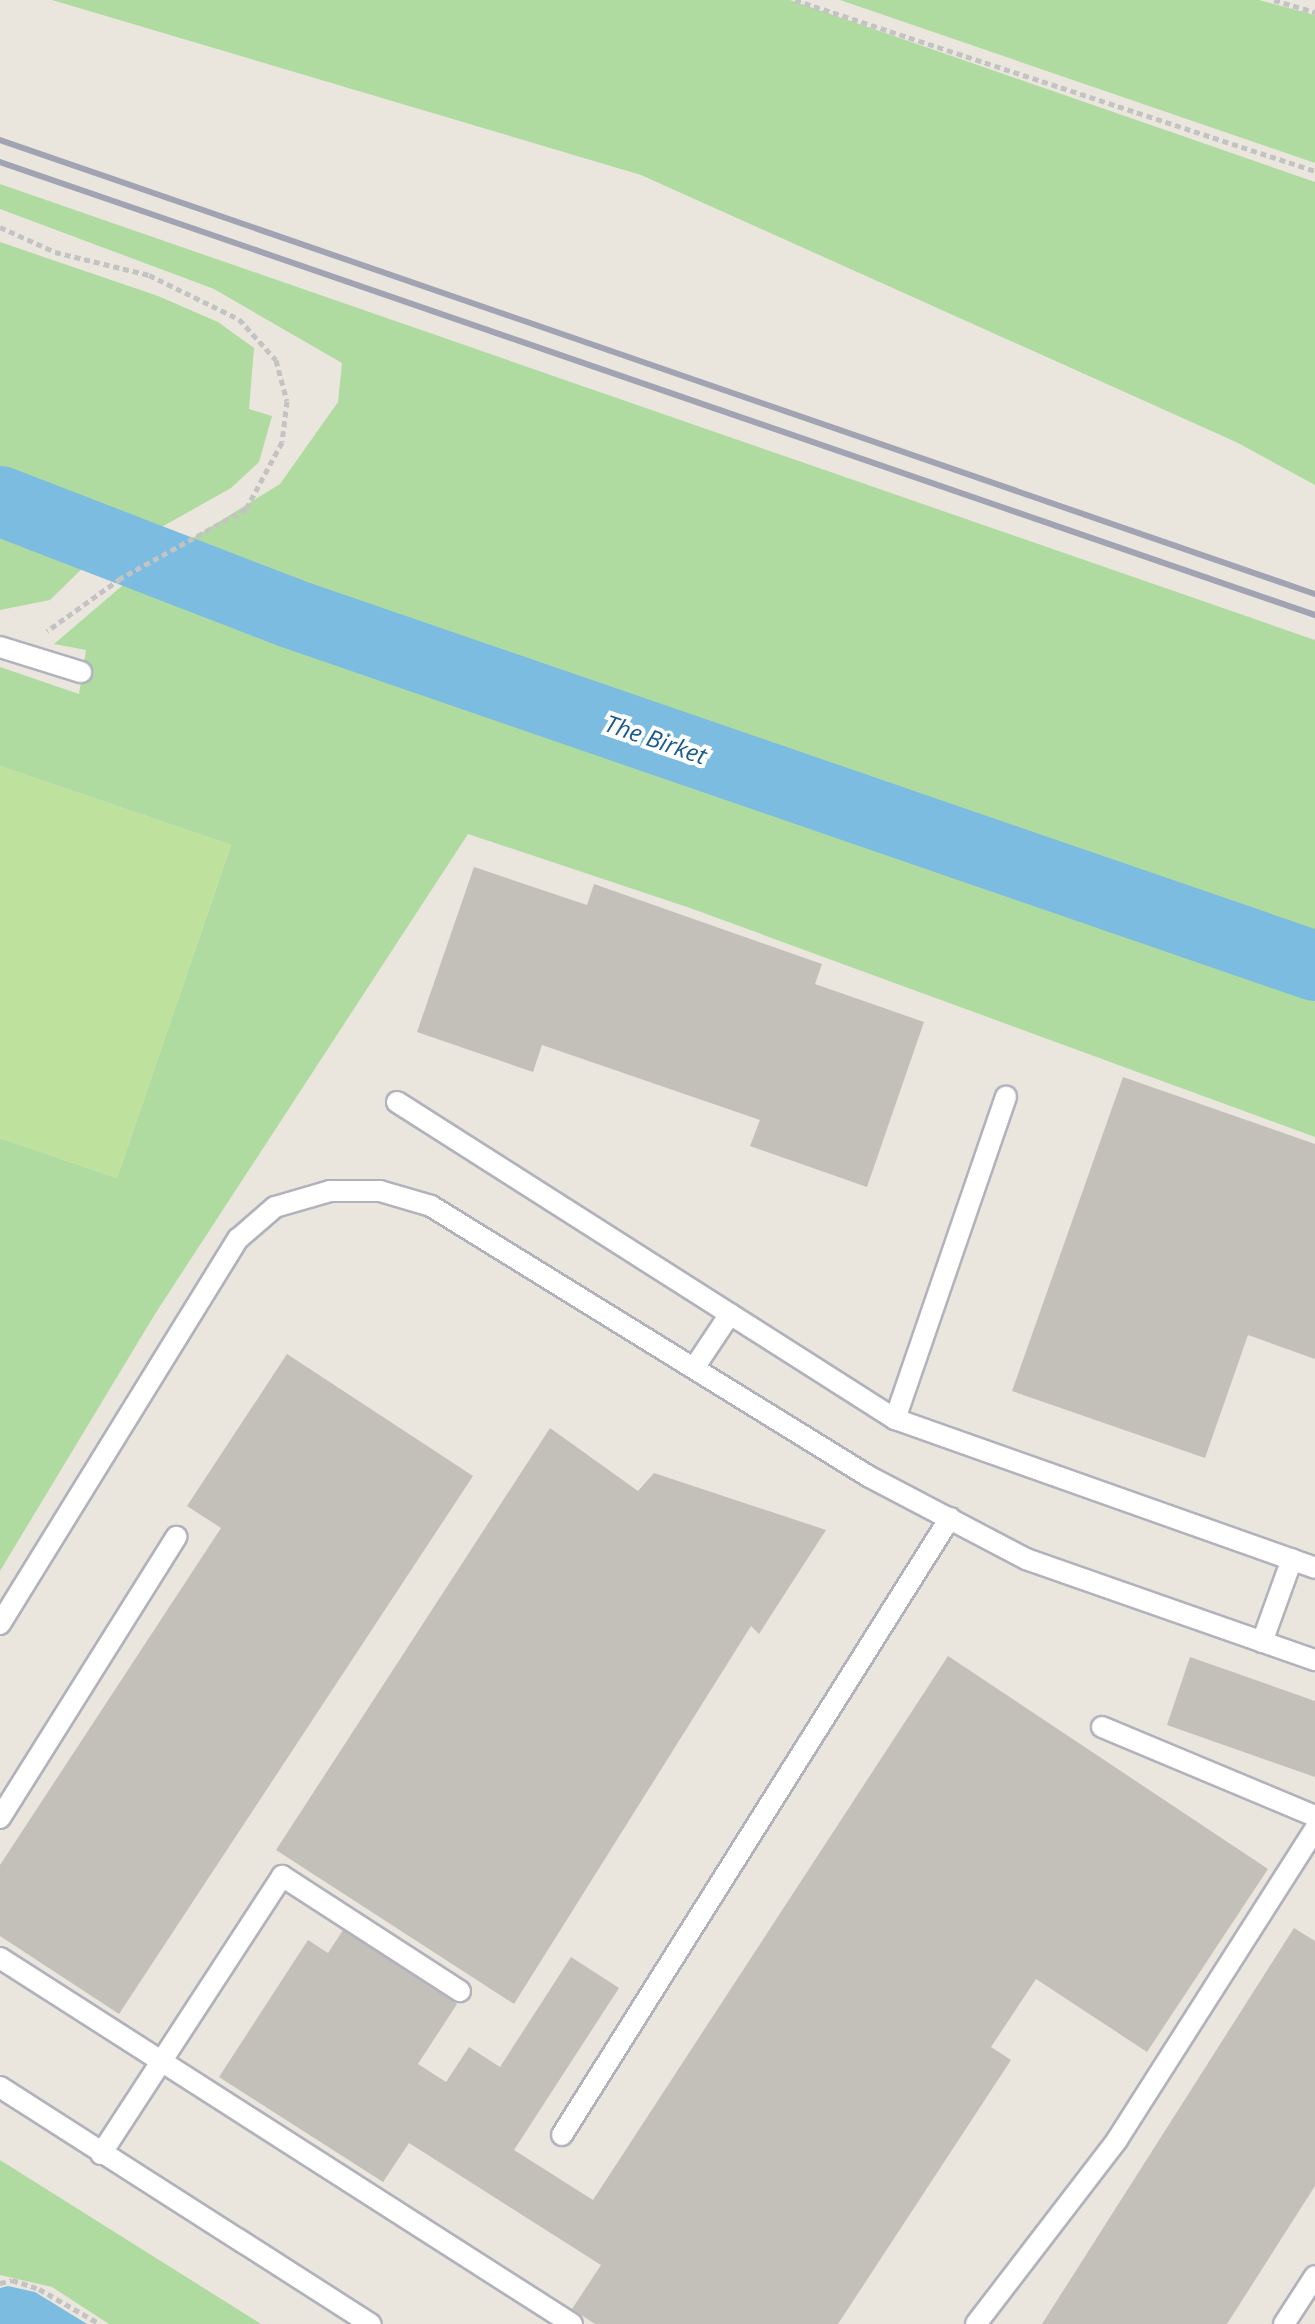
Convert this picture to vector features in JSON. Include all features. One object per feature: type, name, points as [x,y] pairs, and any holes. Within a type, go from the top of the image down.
[{"type":"lane","points":[[8,650],[81,672]]},
{"type":"lane","points":[[895,1419],[1006,1097]]},
{"type":"lane","points":[[397,1102],[895,1419],[1315,1568]]},
{"type":"lane","points":[[0,1624],[238,1239],[275,1207],[342,1191],[380,1191],[431,1206],[868,1476],[1026,1559],[1315,1660]]},
{"type":"lane","points":[[694,1368],[730,1314]]},
{"type":"lane","points":[[562,2135],[950,1518]]},
{"type":"lane","points":[[4,1804],[176,1537]]},
{"type":"lane","points":[[1262,1642],[1292,1559]]},
{"type":"lane","points":[[1102,1727],[1315,1816]]},
{"type":"lane","points":[[976,2324],[1117,2140],[1315,1829]]},
{"type":"lane","points":[[101,2154],[282,1876],[460,1991]]},
{"type":"lane","points":[[0,1958],[572,2324]]},
{"type":"lane","points":[[0,2087],[371,2324]]},
{"type":"lane","points":[[1284,2324],[1315,2276]]},
{"type":"path","points":[[795,0],[1315,171]]},
{"type":"path","points":[[1274,0],[1315,12]]},
{"type":"path","points":[[0,227],[55,252],[149,275],[239,319],[276,360],[287,401],[282,442],[246,509],[121,578],[8,650]]},
{"type":"path","points":[[0,2283],[12,2280],[39,2289],[100,2324]]},
{"type":"green space","points":[[52,0],[790,0],[1315,182],[1315,485],[1236,442],[641,175]]},
{"type":"green space","points":[[840,0],[1259,0],[1315,15],[1315,163]]},
{"type":"green space","points":[[0,184],[1315,640],[1315,941],[175,549],[280,484],[338,402],[342,363],[214,289],[0,209]]},
{"type":"green space","points":[[0,242],[158,296],[218,322],[254,348],[249,409],[272,416],[259,462],[231,488],[151,533],[120,513],[0,467]]},
{"type":"green space","points":[[0,516],[101,550],[50,600],[0,610]]},
{"type":"green space","points":[[150,562],[251,622],[1315,985],[1315,1137],[690,908],[468,834],[155,1314],[0,1571],[0,1138],[117,1178],[231,845],[0,766],[0,667],[79,694],[86,650],[54,644]]},
{"type":"green space","points":[[0,766],[231,845],[117,1178],[0,1138]]},
{"type":"green space","points":[[0,2160],[261,2324],[109,2324],[52,2287],[0,2275]]},
{"type":"water","points":[[8,2286],[35,2292],[87,2324],[0,2324],[0,2288]]},
{"type":"building","points":[[474,867],[587,905],[594,884],[822,964],[815,984],[924,1022],[867,1187],[750,1146],[760,1120],[542,1045],[533,1072],[417,1032]]},
{"type":"building","points":[[1123,1077],[1315,1144],[1315,1359],[1248,1335],[1205,1458],[1012,1391]]},
{"type":"building","points":[[287,1354],[473,1476],[119,2014],[0,1936],[0,1865],[221,1528],[187,1506]]},
{"type":"building","points":[[550,1428],[638,1491],[654,1473],[826,1530],[759,1634],[751,1626],[514,2004],[276,1850]]},
{"type":"building","points":[[948,1656],[1268,1869],[1147,2052],[1036,1979],[991,2047],[1011,2060],[838,2324],[595,2324],[572,2309],[601,2265],[409,2143],[383,2182],[219,2077],[308,1940],[328,1953],[343,1930],[457,2004],[418,2064],[446,2082],[469,2047],[500,2067],[571,1957],[619,1988],[514,2150],[593,2200]]},
{"type":"building","points":[[1190,1657],[1315,1701],[1315,1777],[1167,1725]]},
{"type":"building","points":[[1294,1928],[1315,1941],[1315,2186],[1227,2324],[1042,2324]]},
{"type":"waterway","name":"The Birket","points":[[0,501],[290,613],[1315,966]]},
{"type":"railway","points":[[0,140],[1315,594]]},
{"type":"railway","points":[[0,162],[1315,615]]}]
